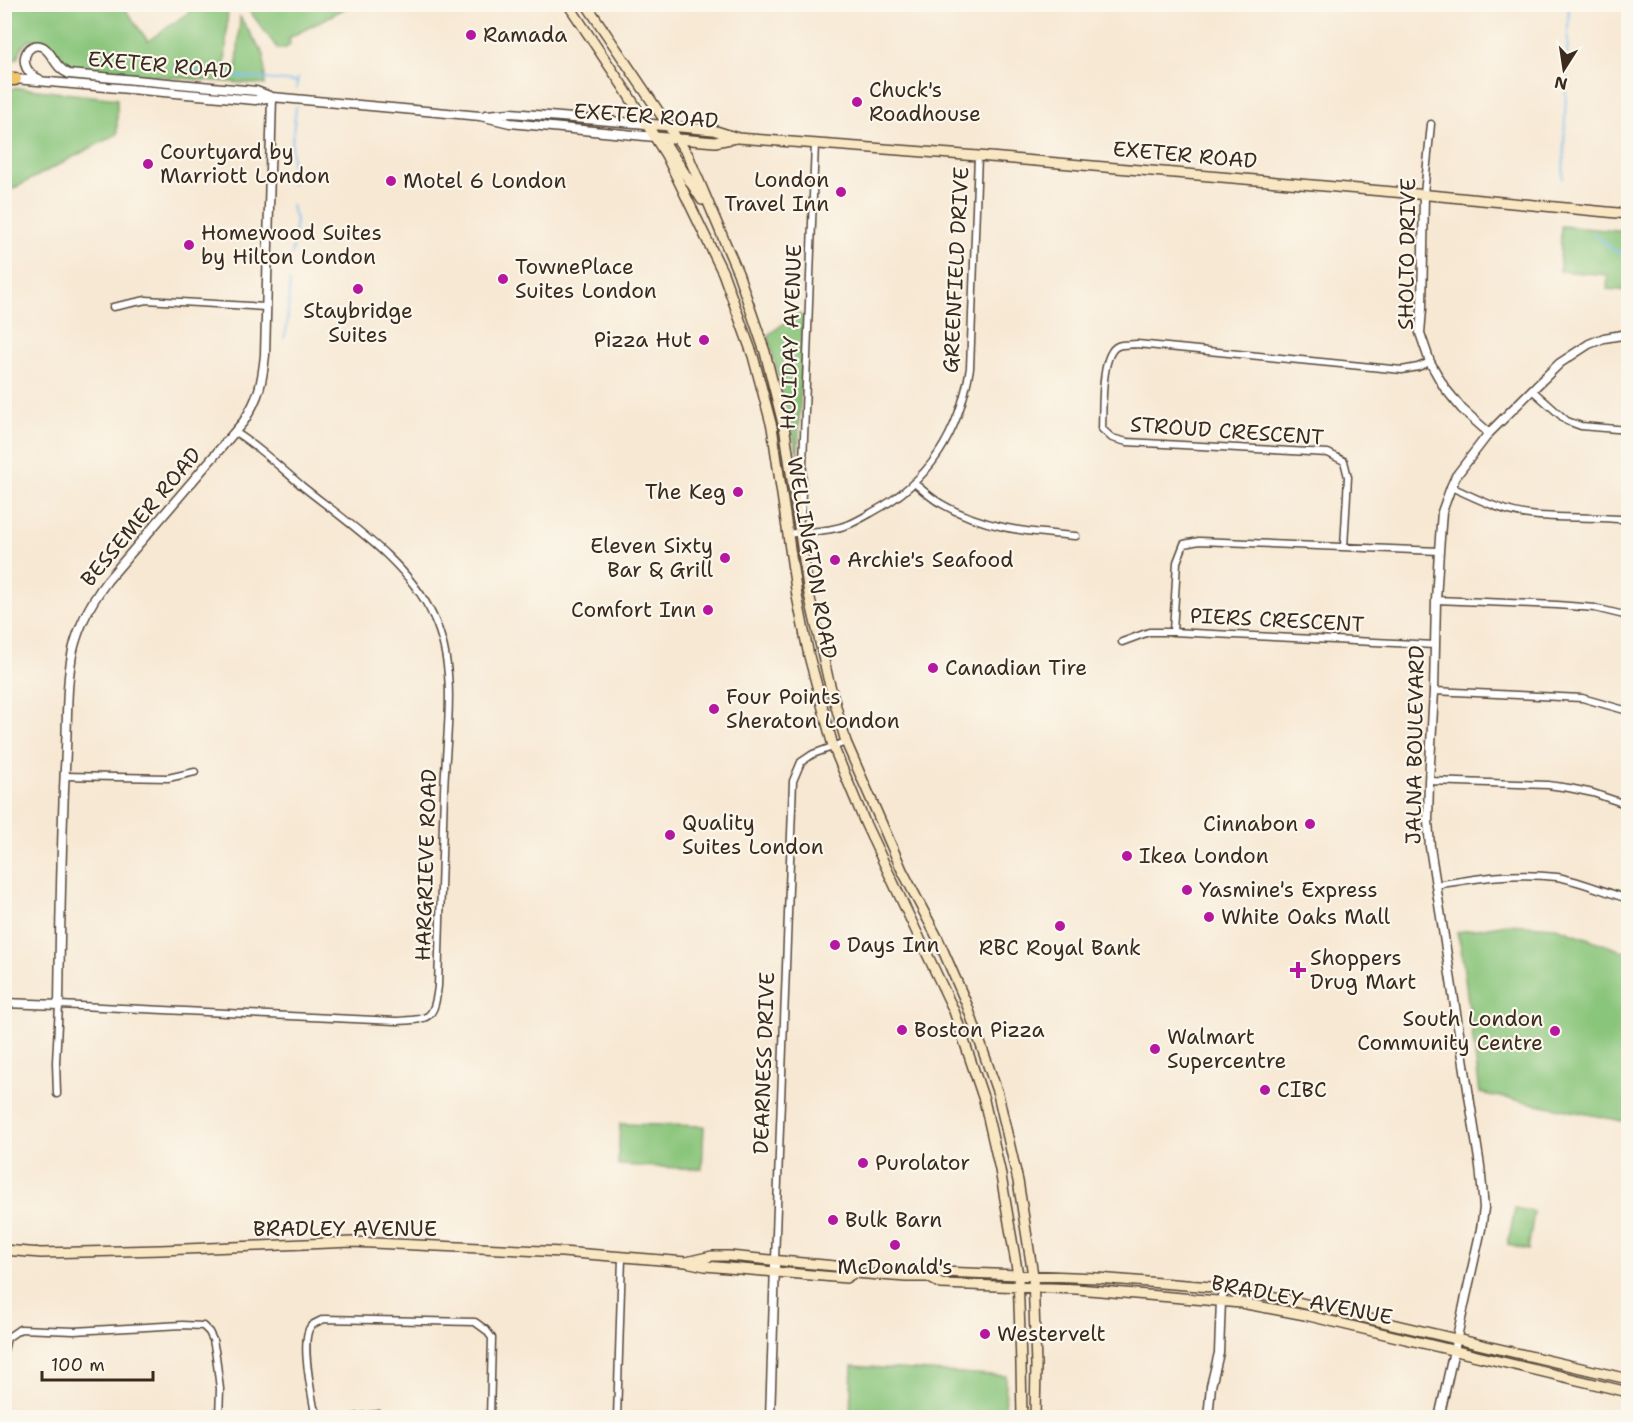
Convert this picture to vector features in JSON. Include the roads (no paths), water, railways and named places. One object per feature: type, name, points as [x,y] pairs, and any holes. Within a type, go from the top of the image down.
[{"type":"main road","name":"WELLINGTON ROAD","points":[[568,4],[657,137],[723,273],[753,356],[772,427],[796,596],[832,746],[861,815],[956,1018],[984,1100],[1000,1170],[1018,1275],[1022,1418]]},
{"type":"main road","name":"WELLINGTON ROAD","points":[[586,4],[688,155],[738,273],[765,352],[785,432],[809,594],[846,742],[902,870],[938,939],[970,1012],[998,1094],[1018,1181],[1033,1275],[1035,1418]]},
{"type":"main road","name":"EXETER ROAD","points":[[647,124],[713,130],[738,138]]},
{"type":"main road","name":"EXETER ROAD","points":[[657,137],[715,142],[738,138],[815,143],[1424,194],[1629,214]]},
{"type":"main road","points":[[657,137],[673,155],[718,224]]},
{"type":"main road","points":[[956,1018],[970,1012]]},
{"type":"main road","name":"BRADLEY AVENUE","points":[[4,1250],[41,1253],[352,1242],[562,1252],[846,1278],[854,1273]]},
{"type":"main road","name":"BRADLEY AVENUE","points":[[686,1262],[712,1256],[846,1267],[854,1273],[928,1277],[942,1272],[1089,1277],[1224,1288],[1299,1301],[1629,1379]]},
{"type":"main road","name":"BRADLEY AVENUE","points":[[928,1277],[941,1284],[1117,1292],[1221,1300],[1274,1308],[1629,1392]]},
{"type":"street","name":"EXETER ROAD","points":[[44,81],[32,76],[26,69],[24,61],[30,48],[37,46],[44,48],[62,70],[69,74],[256,91],[272,98]]},
{"type":"street","name":"EXETER ROAD","points":[[10,79],[480,116],[510,123],[657,137]]},
{"type":"street","name":"BESSEMER ROAD","points":[[59,1005],[64,776],[71,663],[75,644],[88,611],[107,581],[235,432],[255,402],[262,381],[272,98]]},
{"type":"street","name":"EXETER ROAD","points":[[480,116],[511,113],[647,124]]},
{"type":"street","name":"SHOLTO DRIVE","points":[[1431,124],[1424,194],[1420,333],[1430,362],[1444,387],[1462,409],[1489,433]]},
{"type":"street","name":"HOLIDAY AVENUE","points":[[800,533],[815,143]]},
{"type":"street","name":"GREENFIELD DRIVE","points":[[788,534],[823,532],[850,524],[888,504],[914,483],[940,452],[966,394],[970,368],[978,156]]},
{"type":"street","points":[[113,307],[146,300],[266,307]]},
{"type":"street","name":"JALNA BOULEVARD","points":[[1439,1418],[1484,1208],[1480,1166],[1430,847],[1428,821],[1436,600],[1442,512],[1456,476],[1489,433],[1560,363],[1589,344],[1604,338],[1629,334]]},
{"type":"street","name":"STROUD CRESCENT","points":[[1344,547],[1348,477],[1344,461],[1328,453],[1127,442],[1112,438],[1102,429],[1107,358],[1118,346],[1137,344],[1402,370],[1430,362]]},
{"type":"street","points":[[1532,390],[1567,421],[1581,426],[1629,430]]},
{"type":"street","name":"HARGRIEVE ROAD","points":[[59,1005],[396,1021],[423,1019],[433,1013],[436,1003],[449,697],[447,666],[440,632],[422,596],[397,565],[235,432]]},
{"type":"street","points":[[914,483],[939,503],[988,525],[1016,531],[1076,536]]},
{"type":"street","points":[[1451,487],[1503,509],[1529,515],[1629,520]]},
{"type":"street","name":"PIERS CRESCENT","points":[[1435,645],[1173,632],[1177,562],[1184,544],[1199,541],[1439,551]]},
{"type":"street","points":[[1436,600],[1594,608],[1629,616]]},
{"type":"street","points":[[1122,642],[1149,632],[1173,632]]},
{"type":"street","points":[[1434,691],[1582,698],[1629,711]]},
{"type":"street","name":"DEARNESS DRIVE","points":[[770,1418],[793,781],[801,762],[813,754],[846,742]]},
{"type":"street","points":[[64,776],[168,778],[195,772]]},
{"type":"street","points":[[1429,781],[1548,785],[1593,793],[1629,805]]},
{"type":"street","points":[[1436,885],[1500,875],[1529,875],[1558,878],[1629,899]]},
{"type":"street","points":[[4,1003],[59,1005],[57,1094]]},
{"type":"street","points":[[617,1418],[622,1257]]},
{"type":"street","points":[[1208,1418],[1211,1386],[1221,1344],[1221,1300],[1224,1288]]},
{"type":"street","points":[[325,1418],[314,1408],[306,1346],[307,1335],[312,1325],[324,1319],[475,1322],[492,1338],[490,1418]]},
{"type":"street","points":[[4,1351],[7,1338],[20,1329],[74,1331],[182,1325],[203,1326],[213,1340],[220,1389],[219,1418]]},
{"type":"street","points":[[4,1407],[8,1412],[18,1416],[36,1418]]},
{"type":"street","points":[[348,1418],[379,1414],[389,1418]]},
{"type":"waterway","points":[[1563,178],[1569,4]]},
{"type":"waterway","points":[[173,67],[221,75],[297,82]]},
{"type":"waterway","points":[[296,89],[298,77]]},
{"type":"waterway","points":[[292,184],[292,143],[296,107]]},
{"type":"waterway","points":[[291,206],[296,219],[292,255]]},
{"type":"waterway","points":[[1593,233],[1612,249],[1628,257]]},
{"type":"waterway","points":[[284,338],[287,327],[290,281]]},
{"type":"place","name":"Ramada","points":[[471,35]]},
{"type":"place","name":"Chuck's Roadhouse","points":[[857,102]]},
{"type":"place","name":"Courtyard by Marriott London","points":[[148,164]]},
{"type":"place","name":"Motel 6 London","points":[[391,181]]},
{"type":"place","name":"London Travel Inn","points":[[841,192]]},
{"type":"place","name":"Homewood Suites by Hilton London","points":[[189,245]]},
{"type":"place","name":"TownePlace Suites London","points":[[503,279]]},
{"type":"place","name":"Staybridge Suites","points":[[358,289]]},
{"type":"place","name":"Pizza Hut","points":[[704,340]]},
{"type":"place","name":"The Keg","points":[[738,492]]},
{"type":"place","name":"Eleven Sixty Bar & Grill","points":[[725,558]]},
{"type":"place","name":"Archie's Seafood","points":[[835,560]]},
{"type":"place","name":"Comfort Inn","points":[[708,610]]},
{"type":"place","name":"Canadian Tire","points":[[933,668]]},
{"type":"place","name":"Four Points Sheraton London","points":[[714,709]]},
{"type":"place","name":"Cinnabon","points":[[1310,824]]},
{"type":"place","name":"Quality Suites London","points":[[670,835]]},
{"type":"place","name":"Ikea London","points":[[1127,856]]},
{"type":"place","name":"Yasmine's Express","points":[[1187,890]]},
{"type":"place","name":"White Oaks Mall","points":[[1209,917]]},
{"type":"place","name":"RBC Royal Bank","points":[[1060,926]]},
{"type":"place","name":"Days Inn","points":[[835,945]]},
{"type":"place","name":"Shoppers Drug Mart","points":[[1298,970]]},
{"type":"place","name":"Boston Pizza","points":[[902,1030]]},
{"type":"place","name":"South London Community Centre","points":[[1555,1031]]},
{"type":"place","name":"Walmart Supercentre","points":[[1155,1049]]},
{"type":"place","name":"CIBC","points":[[1265,1090]]},
{"type":"place","name":"Purolator","points":[[863,1163]]},
{"type":"place","name":"Bulk Barn","points":[[833,1220]]},
{"type":"place","name":"McDonald's","points":[[895,1245]]},
{"type":"place","name":"Westervelt","points":[[985,1334]]}]
